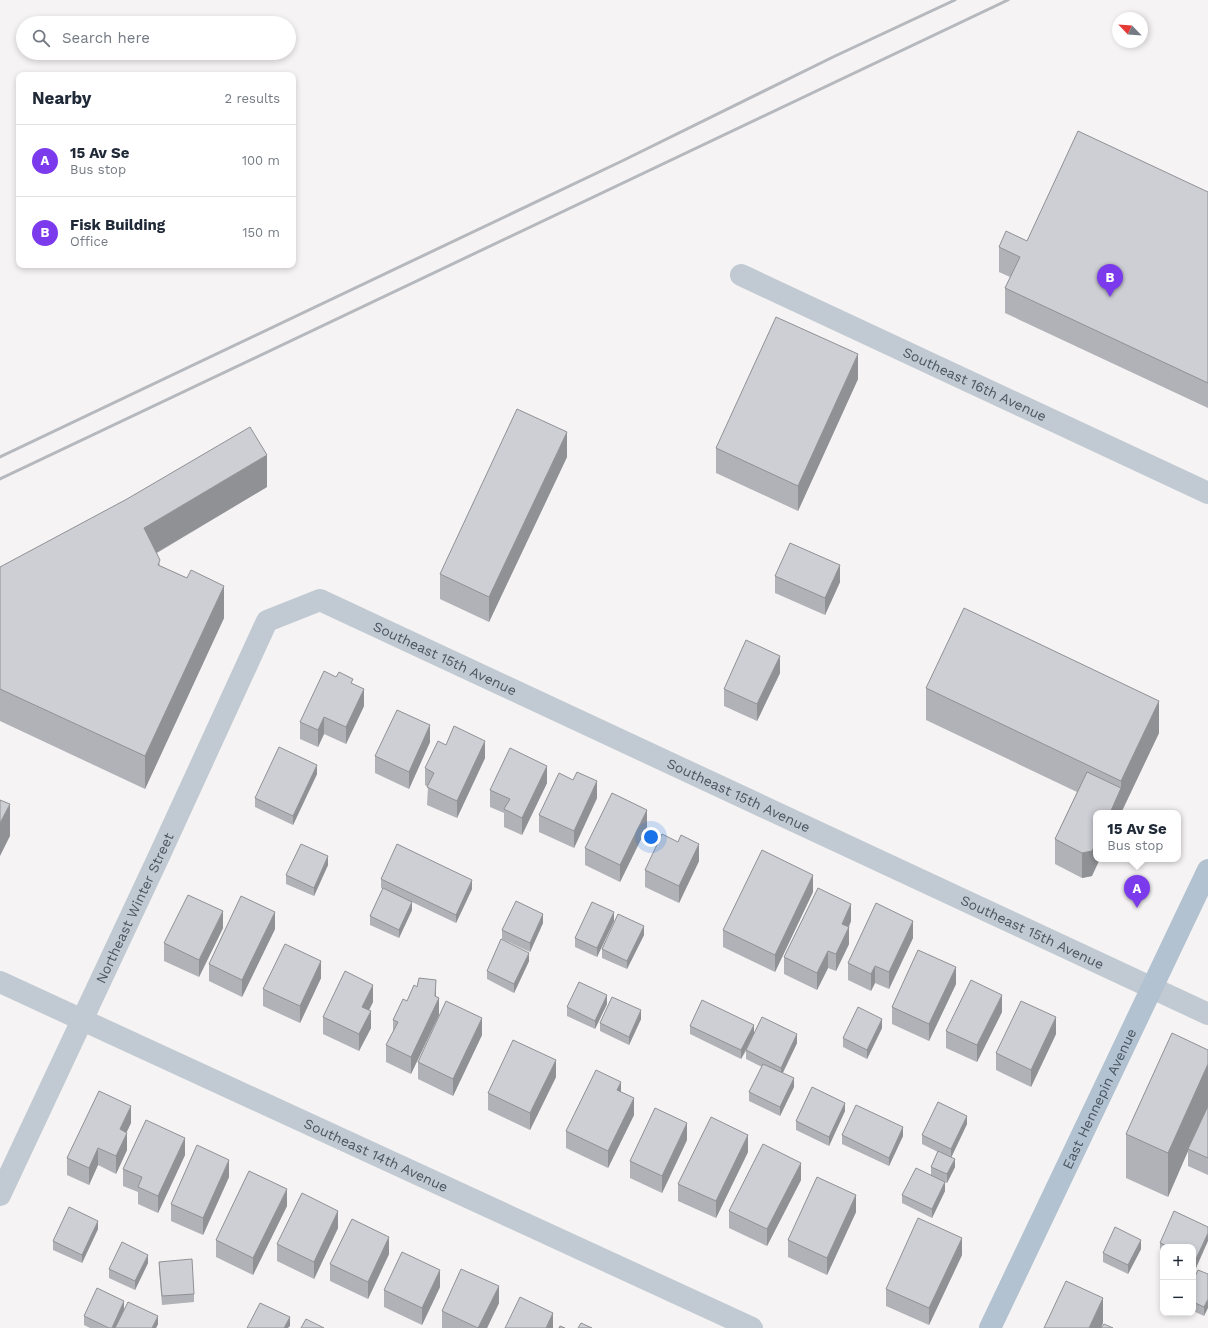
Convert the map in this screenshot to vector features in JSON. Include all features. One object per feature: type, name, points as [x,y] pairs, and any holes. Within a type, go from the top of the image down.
[{"type":"main road","name":"East Hennepin Avenue","points":[[990,1328],[1208,870]]},
{"type":"street","name":"Southeast 16th Avenue","points":[[741,275],[1208,493]]},
{"type":"street","name":"Southeast 15th Avenue","points":[[267,621],[320,600],[1208,1014]]},
{"type":"street","name":"Northeast Winter Street","points":[[0,1195],[160,854],[267,621]]},
{"type":"street","name":"Southeast 14th Avenue","points":[[0,982],[752,1328]]},
{"type":"building","points":[[1078,131],[1208,192],[1208,383],[1005,288],[1020,257],[999,247],[1006,231],[1027,241]]},
{"type":"building","points":[[776,317],[858,354],[798,486],[716,448]]},
{"type":"building","points":[[517,409],[567,432],[489,597],[440,574]]},
{"type":"building","points":[[250,427],[267,455],[144,528],[160,560],[158,565],[187,578],[191,570],[224,586],[145,756],[0,689],[0,567],[127,499]]},
{"type":"building","points":[[790,543],[840,565],[825,598],[775,576]]},
{"type":"building","points":[[964,608],[1159,701],[1121,781],[926,688]]},
{"type":"building","points":[[746,640],[780,656],[757,704],[724,689]]},
{"type":"building","points":[[324,671],[336,677],[339,672],[353,679],[351,683],[364,689],[346,727],[324,717],[318,730],[300,722]]},
{"type":"building","points":[[397,710],[430,725],[409,772],[375,756]]},
{"type":"building","points":[[454,726],[485,741],[457,801],[427,787],[434,773],[425,768],[438,741],[446,745]]},
{"type":"building","points":[[279,747],[317,765],[293,816],[255,798]]},
{"type":"building","points":[[510,748],[547,766],[522,818],[504,809],[510,799],[490,790]]},
{"type":"building","points":[[577,772],[597,781],[574,831],[539,815],[559,773],[573,780]]},
{"type":"building","points":[[1087,772],[1121,788],[1111,810],[1093,810],[1092,851],[1082,853],[1055,839]]},
{"type":"building","points":[[612,793],[647,810],[620,865],[585,848]]},
{"type":"building","points":[[0,800],[10,804],[0,823]]},
{"type":"building","points":[[662,834],[678,842],[681,835],[699,844],[679,886],[645,870]]},
{"type":"building","points":[[301,844],[328,856],[314,888],[286,875]]},
{"type":"building","points":[[397,844],[472,880],[456,915],[381,879]]},
{"type":"building","points":[[762,850],[813,875],[775,955],[723,930]]},
{"type":"building","points":[[383,888],[412,902],[399,930],[370,916]]},
{"type":"building","points":[[818,888],[851,904],[842,924],[849,927],[836,954],[828,951],[817,973],[784,957]]},
{"type":"building","points":[[188,895],[223,911],[199,960],[164,943]]},
{"type":"building","points":[[241,896],[275,912],[242,980],[209,964]]},
{"type":"building","points":[[516,901],[543,914],[530,943],[502,930]]},
{"type":"building","points":[[592,902],[614,912],[597,948],[575,938]]},
{"type":"building","points":[[876,903],[913,921],[889,972],[875,966],[871,974],[848,963]]},
{"type":"building","points":[[618,914],[644,926],[627,961],[602,949]]},
{"type":"building","points":[[501,939],[529,953],[514,984],[487,971]]},
{"type":"building","points":[[285,944],[321,961],[300,1006],[263,989]]},
{"type":"building","points":[[918,950],[956,967],[929,1024],[892,1007]]},
{"type":"building","points":[[345,971],[373,985],[362,1007],[371,1011],[359,1034],[323,1017]]},
{"type":"building","points":[[419,978],[436,980],[435,996],[439,998],[411,1057],[386,1045],[398,1022],[393,1020],[403,999],[407,1001],[414,985],[417,987]]},
{"type":"building","points":[[971,980],[1002,995],[977,1045],[946,1031]]},
{"type":"building","points":[[579,982],[607,995],[595,1021],[567,1007]]},
{"type":"building","points":[[612,997],[641,1010],[629,1037],[600,1023]]},
{"type":"building","points":[[702,1000],[754,1025],[741,1050],[690,1026]]},
{"type":"building","points":[[446,1001],[482,1018],[453,1079],[418,1062]]},
{"type":"building","points":[[1021,1001],[1056,1017],[1031,1070],[996,1053]]},
{"type":"building","points":[[858,1007],[882,1019],[867,1050],[843,1038]]},
{"type":"building","points":[[762,1017],[797,1034],[781,1068],[746,1050]]},
{"type":"building","points":[[1172,1033],[1208,1050],[1208,1064],[1168,1153],[1126,1134]]},
{"type":"building","points":[[513,1040],[556,1060],[530,1113],[488,1093]]},
{"type":"building","points":[[763,1064],[794,1078],[780,1107],[749,1092]]},
{"type":"building","points":[[596,1070],[621,1082],[617,1090],[634,1098],[608,1151],[566,1131]]},
{"type":"building","points":[[812,1087],[845,1103],[829,1137],[796,1121]]},
{"type":"building","points":[[99,1091],[131,1106],[120,1129],[127,1133],[116,1156],[98,1148],[89,1168],[67,1158]]},
{"type":"building","points":[[938,1102],[967,1116],[951,1149],[922,1135]]},
{"type":"building","points":[[856,1105],[903,1127],[889,1158],[842,1135]]},
{"type":"building","points":[[1208,1106],[1208,1158],[1188,1149]]},
{"type":"building","points":[[655,1108],[687,1123],[662,1176],[630,1161]]},
{"type":"building","points":[[711,1117],[748,1135],[716,1201],[678,1184]]},
{"type":"building","points":[[146,1120],[185,1138],[158,1196],[138,1187],[142,1177],[123,1169]]},
{"type":"building","points":[[763,1144],[801,1163],[767,1229],[729,1211]]},
{"type":"building","points":[[197,1145],[229,1160],[203,1218],[171,1204]]},
{"type":"building","points":[[938,1151],[955,1159],[947,1174],[931,1167]]},
{"type":"building","points":[[916,1168],[945,1182],[932,1209],[902,1195]]},
{"type":"building","points":[[249,1171],[287,1189],[253,1258],[216,1240]]},
{"type":"building","points":[[817,1177],[856,1195],[827,1258],[788,1240]]},
{"type":"building","points":[[302,1193],[338,1211],[314,1262],[277,1244]]},
{"type":"building","points":[[69,1207],[98,1221],[82,1255],[53,1241]]},
{"type":"building","points":[[1174,1211],[1208,1227],[1208,1233],[1196,1259],[1196,1244],[1160,1243]]},
{"type":"building","points":[[918,1218],[962,1238],[929,1308],[886,1289]]},
{"type":"building","points":[[352,1219],[389,1237],[368,1282],[330,1264]]},
{"type":"building","points":[[1115,1227],[1141,1240],[1128,1265],[1103,1253]]},
{"type":"building","points":[[122,1242],[148,1255],[135,1281],[109,1269]]},
{"type":"building","points":[[402,1252],[440,1270],[422,1308],[384,1290]]},
{"type":"building","points":[[192,1259],[194,1294],[162,1296],[159,1262]]},
{"type":"building","points":[[461,1269],[499,1286],[478,1328],[442,1311]]},
{"type":"building","points":[[1198,1270],[1208,1274],[1208,1299],[1204,1307],[1196,1303],[1196,1274]]},
{"type":"building","points":[[1066,1281],[1103,1298],[1089,1328],[1044,1328]]},
{"type":"building","points":[[97,1288],[124,1301],[112,1328],[84,1316]]},
{"type":"building","points":[[520,1297],[553,1313],[546,1328],[505,1328]]},
{"type":"building","points":[[128,1302],[158,1316],[152,1328],[115,1328]]},
{"type":"building","points":[[260,1303],[290,1317],[284,1328],[247,1328]]},
{"type":"building","points":[[306,1319],[324,1328],[301,1328]]},
{"type":"building","points":[[581,1323],[592,1328],[578,1328]]},
{"type":"building","points":[[1104,1324],[1113,1328],[1101,1328]]},
{"type":"railway","points":[[0,457],[622,161],[833,57],[955,0]]},
{"type":"railway","points":[[0,479],[1008,0]]},
{"type":"place","name":"Fisk Building","points":[[1110,297]]},
{"type":"place","name":"15 Av Se","points":[[1137,908]]}]
